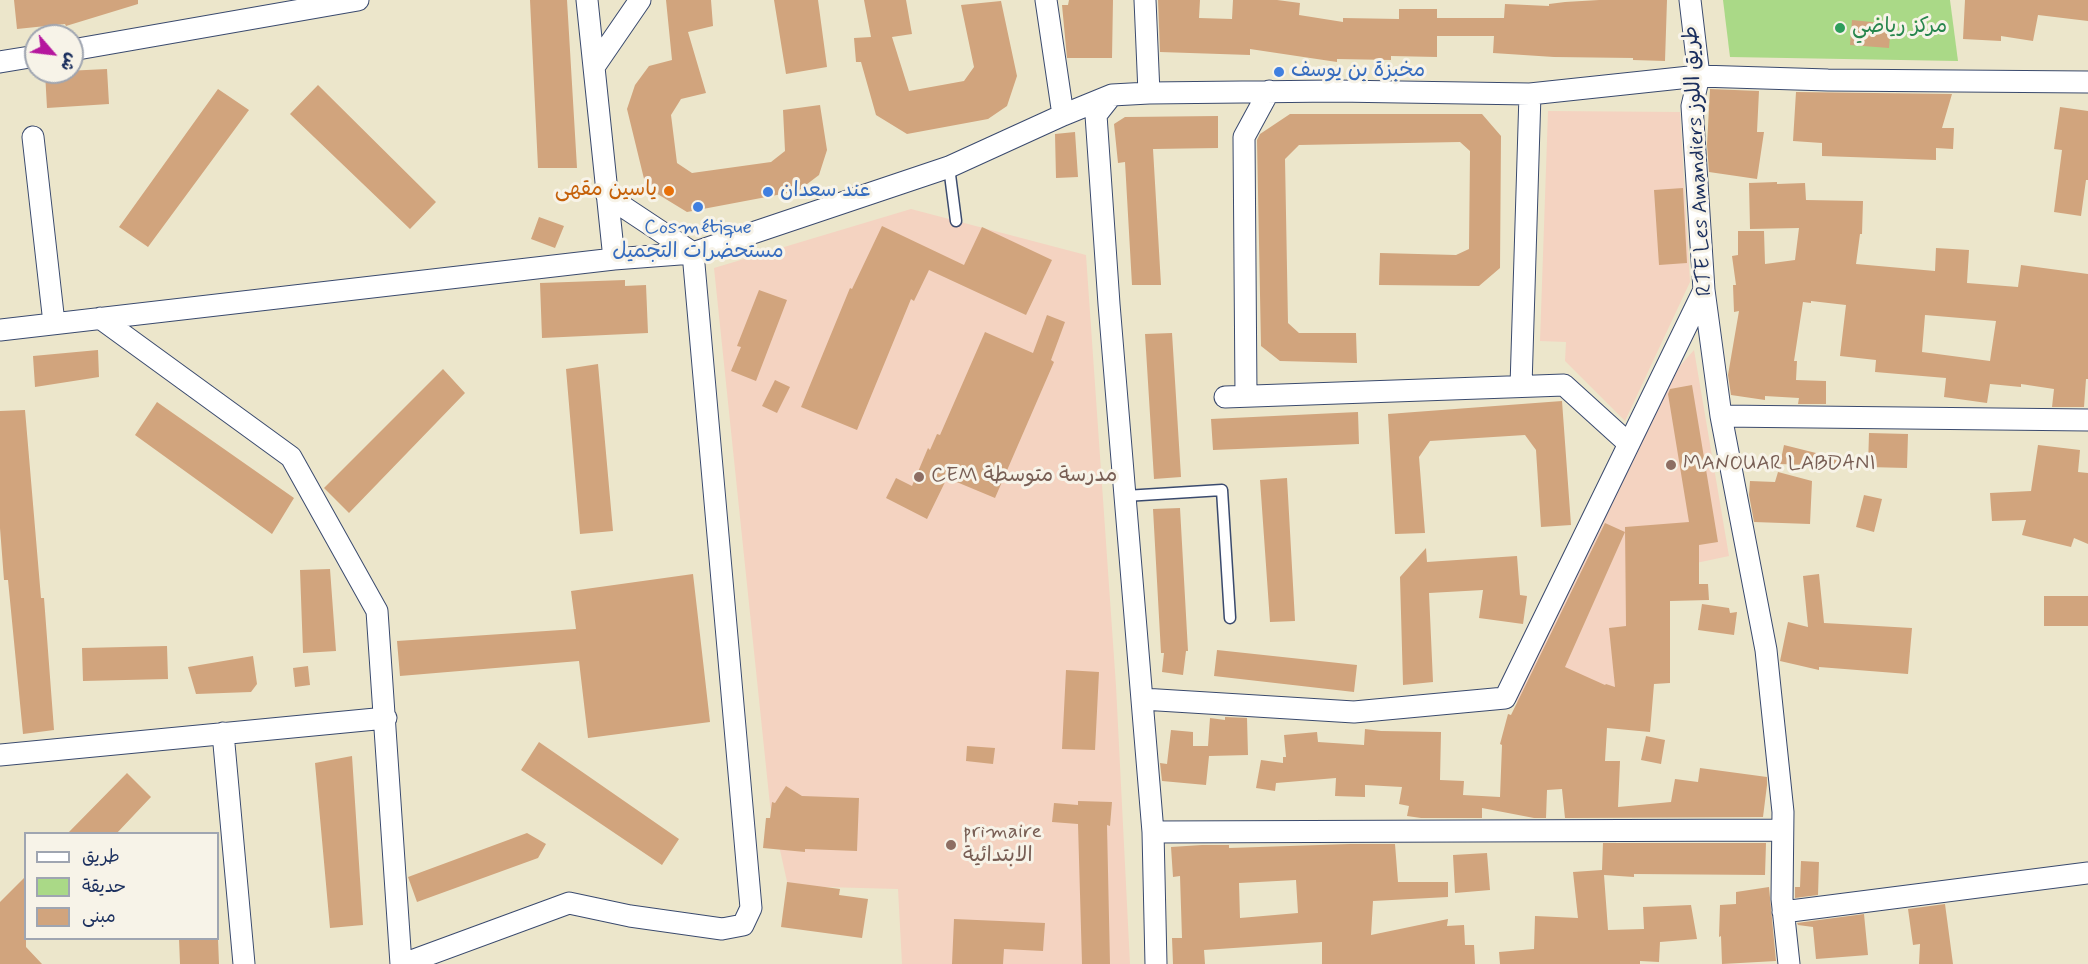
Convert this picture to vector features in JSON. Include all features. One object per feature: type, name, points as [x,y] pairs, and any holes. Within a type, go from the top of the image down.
[{"type":"street","points":[[84,47],[275,7],[358,0]]},
{"type":"street","points":[[587,0],[614,259]]},
{"type":"street","points":[[594,67],[640,0]]},
{"type":"street","points":[[1046,0],[1063,115]]},
{"type":"street","points":[[1145,0],[1149,93]]},
{"type":"street","name":"RTE Les Amandiers طريق اللوز","points":[[1690,0],[1699,76],[1692,106],[1704,290],[1721,416],[1766,650],[1782,812],[1783,912],[1789,964]]},
{"type":"street","points":[[0,62],[24,58]]},
{"type":"street","points":[[0,330],[614,259],[693,253],[949,168],[1112,95],[1269,91],[1530,94],[1699,76],[1828,80],[2088,82]]},
{"type":"street","points":[[1269,91],[1244,136],[1236,396],[1563,386],[1628,443]]},
{"type":"street","points":[[1521,386],[1530,94]]},
{"type":"street","points":[[1112,95],[1096,115],[1153,832],[1156,964]]},
{"type":"street","points":[[33,137],[54,323]]},
{"type":"street","points":[[607,196],[693,253]]},
{"type":"street","points":[[100,318],[291,457],[377,611],[402,964],[569,903],[630,916],[722,929],[743,926],[752,908],[693,253]]},
{"type":"street","points":[[1142,699],[1354,712],[1504,698],[1704,290]]},
{"type":"street","points":[[1721,416],[2088,420]]},
{"type":"street","points":[[0,755],[386,718]]},
{"type":"street","points":[[223,734],[244,964]]},
{"type":"street","points":[[1153,832],[1781,830]]},
{"type":"street","points":[[1783,912],[2088,873]]},
{"type":"lane","points":[[949,168],[956,221]]},
{"type":"lane","points":[[1125,496],[1222,490],[1230,618]]},
{"type":"shaded area","points":[[1548,111],[1680,112],[1690,282],[1625,421],[1565,361],[1566,342],[1540,341]]},
{"type":"shaded area","name":"CEM مدرسة متوسطة","points":[[911,209],[1086,255],[1116,686],[1130,964],[902,964],[898,889],[788,886],[770,805],[714,268]]},
{"type":"shaded area","name":"MANOUAR LABDANI","points":[[1694,350],[1729,556],[1635,576],[1649,694],[1580,730],[1515,701],[1672,375]]},
{"type":"green space","name":"مركز رياضي","points":[[1723,0],[1950,0],[1958,61],[1730,57]]},
{"type":"building","points":[[14,0],[138,0],[138,4],[73,24],[24,24],[24,28],[17,29]]},
{"type":"building","points":[[530,0],[567,0],[577,168],[538,168]]},
{"type":"building","points":[[666,0],[711,0],[713,26],[688,32],[706,93],[681,99],[671,115],[677,163],[692,173],[771,162],[785,151],[783,110],[820,105],[827,150],[819,175],[798,191],[687,212],[646,187],[627,109],[635,85],[649,66],[672,60]]},
{"type":"building","points":[[774,0],[818,0],[827,67],[786,74]]},
{"type":"building","points":[[864,0],[906,0],[912,34],[892,37],[909,91],[964,81],[974,67],[961,5],[1001,1],[1017,76],[1007,106],[988,119],[907,134],[876,115],[861,62],[856,62],[854,38],[871,37]]},
{"type":"building","points":[[1069,0],[1113,0],[1112,58],[1067,58],[1062,5],[1068,5]]},
{"type":"building","points":[[1158,0],[1200,0],[1199,18],[1232,19],[1233,0],[1277,0],[1300,3],[1299,15],[1343,22],[1343,18],[1399,19],[1399,9],[1437,9],[1437,18],[1504,18],[1505,4],[1549,6],[1549,4],[1565,2],[1599,0],[1667,0],[1665,61],[1493,53],[1494,36],[1437,36],[1437,57],[1391,56],[1391,60],[1337,59],[1337,62],[1250,49],[1250,55],[1160,52]]},
{"type":"building","points":[[1965,0],[2088,0],[2088,21],[2038,15],[2033,41],[2001,36],[2001,41],[1963,39]]},
{"type":"building","points":[[1852,20],[1891,24],[1889,48],[1850,45]]},
{"type":"building","points":[[107,69],[109,104],[47,108],[46,84],[84,84],[84,70]]},
{"type":"building","points":[[318,85],[436,202],[410,229],[290,114]]},
{"type":"building","points":[[218,89],[249,110],[148,247],[119,227]]},
{"type":"building","points":[[1710,89],[1759,91],[1757,132],[1764,132],[1757,179],[1709,172],[1707,145]]},
{"type":"building","points":[[1796,92],[1952,94],[1942,128],[1954,128],[1953,149],[1936,148],[1936,160],[1822,156],[1822,143],[1793,141]]},
{"type":"building","points":[[2060,107],[2088,111],[2088,180],[2086,180],[2081,216],[2054,212],[2062,150],[2054,149]]},
{"type":"building","points":[[1290,114],[1482,114],[1501,136],[1500,268],[1479,286],[1379,285],[1380,253],[1456,255],[1469,249],[1470,151],[1460,142],[1299,145],[1285,159],[1288,323],[1299,333],[1356,333],[1357,363],[1280,361],[1261,346],[1257,140],[1260,134]]},
{"type":"building","points":[[1218,116],[1218,148],[1153,149],[1161,285],[1132,285],[1125,162],[1118,163],[1114,124],[1125,117]]},
{"type":"building","points":[[1075,132],[1078,177],[1056,178],[1055,134]]},
{"type":"building","points":[[1749,183],[1805,183],[1806,200],[1863,201],[1862,234],[1860,234],[1856,264],[1935,271],[1936,248],[1969,250],[1967,283],[2018,287],[2021,265],[2088,274],[2088,379],[2086,379],[2084,407],[2052,407],[2054,389],[2021,384],[2021,387],[1990,384],[1987,403],[1944,397],[1946,378],[1875,372],[1876,360],[1840,356],[1846,305],[1811,301],[1811,303],[1803,302],[1794,361],[1797,361],[1796,380],[1826,381],[1826,404],[1798,404],[1799,398],[1765,396],[1765,400],[1731,395],[1728,375],[1739,311],[1734,312],[1733,285],[1736,285],[1732,256],[1738,255],[1738,231],[1764,231],[1765,264],[1795,260],[1799,228],[1750,229]],"holes":[[[1925,315],[1996,321],[1990,361],[1922,352]]]},
{"type":"building","points":[[1683,188],[1687,263],[1659,265],[1654,190]]},
{"type":"building","points":[[539,217],[564,226],[555,248],[531,239]]},
{"type":"building","points":[[882,226],[964,265],[982,227],[1052,260],[1026,315],[929,270],[914,301],[911,299],[857,430],[801,407],[850,288],[852,289]]},
{"type":"building","points":[[625,280],[625,286],[646,285],[648,333],[542,338],[540,283]]},
{"type":"building","points":[[759,290],[787,300],[756,381],[731,371],[741,347],[737,346]]},
{"type":"building","points":[[1047,315],[1065,322],[1051,360],[1054,362],[995,498],[947,478],[927,519],[886,498],[896,478],[912,486],[928,448],[930,450],[937,434],[940,435],[985,332],[1033,353]]},
{"type":"building","points":[[1172,333],[1181,477],[1154,479],[1145,334]]},
{"type":"building","points":[[98,350],[99,377],[35,387],[33,356]]},
{"type":"building","points":[[598,364],[613,531],[580,534],[566,369]]},
{"type":"building","points":[[443,369],[465,393],[349,513],[324,488]]},
{"type":"building","points":[[775,380],[790,387],[777,413],[762,406]]},
{"type":"building","points":[[1692,385],[1718,542],[1699,545],[1699,584],[1708,584],[1709,600],[1670,601],[1670,683],[1654,684],[1650,732],[1607,728],[1605,761],[1620,761],[1618,807],[1671,802],[1675,779],[1698,782],[1700,768],[1767,777],[1763,817],[1565,818],[1562,789],[1547,790],[1546,818],[1534,818],[1482,808],[1482,818],[1421,818],[1407,816],[1409,806],[1399,804],[1402,787],[1365,785],[1365,797],[1335,796],[1336,778],[1276,783],[1275,791],[1256,788],[1261,760],[1283,763],[1283,757],[1286,757],[1284,735],[1317,732],[1318,742],[1364,745],[1365,729],[1441,732],[1440,780],[1464,781],[1463,795],[1500,797],[1502,745],[1500,744],[1508,714],[1511,715],[1605,523],[1625,532],[1565,667],[1605,685],[1615,687],[1609,628],[1626,626],[1625,527],[1689,522],[1668,394],[1670,389]]},
{"type":"building","points":[[1562,401],[1571,525],[1541,527],[1536,450],[1525,435],[1430,441],[1419,457],[1425,533],[1395,534],[1388,414]]},
{"type":"building","points":[[157,402],[294,498],[272,534],[135,435]]},
{"type":"building","points":[[25,410],[41,598],[44,598],[54,730],[23,734],[8,580],[4,580],[0,528],[0,411]]},
{"type":"building","points":[[1358,412],[1359,444],[1213,450],[1211,419]]},
{"type":"building","points":[[1869,433],[1908,434],[1907,468],[1868,467]]},
{"type":"building","points":[[1784,445],[1840,459],[1839,466],[1780,464]]},
{"type":"building","points":[[2038,445],[2080,450],[2078,472],[2088,473],[2088,544],[2074,538],[2071,547],[2022,535],[2026,520],[1992,521],[1990,493],[2031,491]]},
{"type":"building","points":[[1778,472],[1812,481],[1810,524],[1754,522],[1749,495],[1750,481],[1775,482]]},
{"type":"building","points":[[1287,478],[1295,621],[1270,622],[1260,480]]},
{"type":"building","points":[[1864,495],[1882,499],[1874,532],[1856,527]]},
{"type":"building","points":[[1180,508],[1188,651],[1186,651],[1183,675],[1162,672],[1164,653],[1161,653],[1153,509]]},
{"type":"building","points":[[1426,548],[1427,562],[1517,556],[1520,595],[1527,596],[1523,624],[1479,618],[1483,590],[1429,593],[1433,682],[1403,685],[1400,577]]},
{"type":"building","points":[[330,569],[336,651],[303,653],[300,570]]},
{"type":"building","points":[[693,574],[710,722],[588,738],[579,661],[400,676],[397,641],[576,629],[571,591]]},
{"type":"building","points":[[1819,574],[1824,623],[1912,628],[1908,674],[1819,667],[1819,670],[1780,661],[1788,622],[1808,627],[1803,576]]},
{"type":"building","points":[[2044,596],[2088,596],[2088,626],[2044,626]]},
{"type":"building","points":[[1702,604],[1729,608],[1730,613],[1737,612],[1734,635],[1698,630]]},
{"type":"building","points":[[167,646],[168,679],[83,681],[82,648]]},
{"type":"building","points":[[1217,650],[1357,665],[1354,692],[1214,676]]},
{"type":"building","points":[[253,656],[257,684],[251,692],[196,694],[188,667]]},
{"type":"building","points":[[308,666],[310,685],[295,687],[293,668]]},
{"type":"building","points":[[1066,670],[1099,672],[1095,750],[1062,749]]},
{"type":"building","points":[[1225,717],[1247,718],[1248,755],[1209,756],[1206,785],[1162,781],[1160,763],[1167,764],[1171,730],[1193,732],[1193,746],[1208,746],[1210,718],[1225,720]]},
{"type":"building","points":[[1646,736],[1665,740],[1661,764],[1641,760]]},
{"type":"building","points":[[539,742],[679,839],[662,865],[521,770]]},
{"type":"building","points":[[967,746],[995,748],[993,764],[966,761]]},
{"type":"building","points":[[352,756],[363,925],[330,928],[315,763]]},
{"type":"building","points":[[127,773],[151,797],[118,832],[69,832]]},
{"type":"building","points":[[786,786],[802,796],[859,798],[857,851],[805,849],[805,852],[763,848],[766,818],[770,818],[772,802],[775,803]]},
{"type":"building","points":[[1078,801],[1112,802],[1110,826],[1107,825],[1110,964],[1082,964],[1078,824],[1052,822],[1054,803],[1078,805]]},
{"type":"building","points":[[527,833],[546,844],[538,858],[417,902],[408,877]]},
{"type":"building","points":[[1603,843],[1766,843],[1765,875],[1634,874],[1634,877],[1604,875],[1608,930],[1644,929],[1643,907],[1691,905],[1697,939],[1660,942],[1659,962],[1500,964],[1499,952],[1534,949],[1535,916],[1578,918],[1573,872],[1602,870]]},
{"type":"building","points":[[1395,844],[1398,882],[1448,882],[1448,897],[1373,901],[1371,935],[1448,919],[1447,926],[1464,925],[1465,945],[1474,945],[1475,964],[1322,964],[1322,942],[1204,950],[1205,964],[1173,964],[1172,938],[1182,938],[1180,876],[1173,877],[1171,847],[1229,845],[1229,848]],"holes":[[[1296,880],[1298,913],[1240,918],[1239,883]]]},
{"type":"building","points":[[1487,853],[1490,890],[1455,893],[1453,855]]},
{"type":"building","points":[[1801,861],[1819,862],[1818,895],[1795,898],[1795,887],[1800,887]]},
{"type":"building","points":[[24,878],[24,940],[26,940],[26,947],[42,964],[0,964],[0,902]]},
{"type":"building","points":[[787,882],[840,889],[839,895],[868,899],[862,938],[781,927]]},
{"type":"building","points":[[1769,887],[1776,961],[1722,964],[1721,936],[1719,937],[1720,905],[1736,904],[1736,892]]},
{"type":"building","points":[[1945,904],[1953,964],[1919,964],[1920,944],[1913,945],[1908,909]]},
{"type":"building","points":[[1864,914],[1868,955],[1816,959],[1813,927],[1797,923]]},
{"type":"building","points":[[954,919],[1045,923],[1043,951],[1004,949],[1003,964],[952,964]]},
{"type":"building","points":[[179,940],[218,940],[219,964],[180,964]]},
{"type":"place","name":"مركز رياضي","points":[[1840,28]]},
{"type":"place","name":"مخبزة بن یوسف","points":[[1279,72]]},
{"type":"place","name":"ياسين مقهى","points":[[669,191]]},
{"type":"place","name":"عند سعدان","points":[[768,192]]},
{"type":"place","name":"Cosmétique مستحضرات التجميل","points":[[698,207]]},
{"type":"place","name":"MANOUAR LABDANI","points":[[1671,465]]},
{"type":"place","name":"CEM مدرسة متوسطة","points":[[919,477]]},
{"type":"place","name":"primaire الابتدائية","points":[[951,845]]}]
